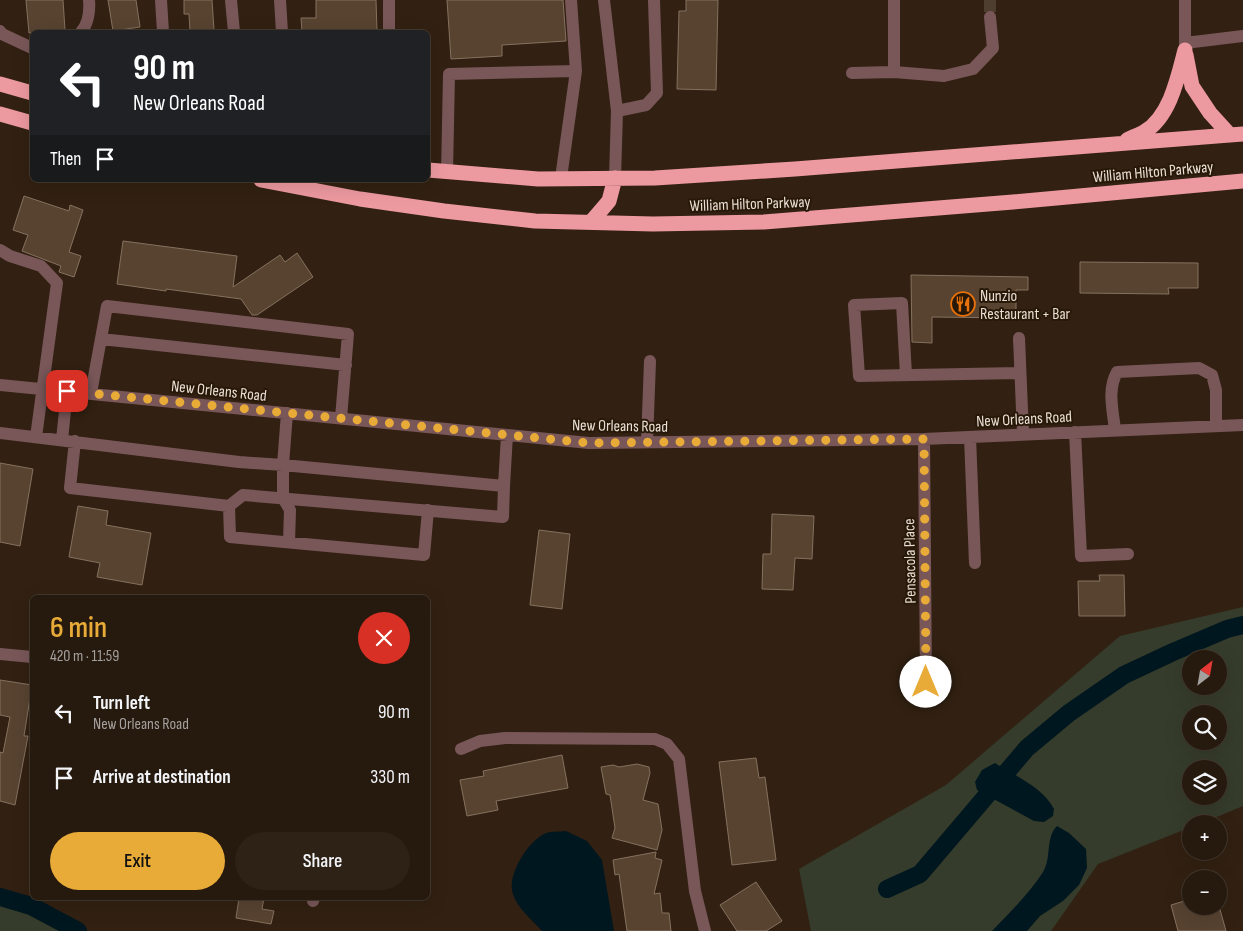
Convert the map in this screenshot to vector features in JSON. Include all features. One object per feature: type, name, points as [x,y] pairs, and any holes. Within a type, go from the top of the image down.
[{"type":"highway","points":[[1185,46],[1192,86],[1210,113],[1236,134]]},
{"type":"highway","points":[[1118,144],[1146,131],[1167,108],[1179,74],[1185,46]]},
{"type":"highway","points":[[0,84],[30,92]]},
{"type":"highway","points":[[0,114],[30,122]]},
{"type":"highway","name":"William Hilton Parkway","points":[[430,170],[538,178],[656,178],[795,169],[1236,134]]},
{"type":"highway","points":[[591,222],[609,201],[615,178]]},
{"type":"highway","name":"William Hilton Parkway","points":[[271,182],[360,199],[444,211],[535,221],[653,224],[764,222],[1004,203],[1243,181]]},
{"type":"street","points":[[82,30],[90,8],[89,0]]},
{"type":"street","points":[[161,0],[163,30]]},
{"type":"street","points":[[232,0],[234,30]]},
{"type":"street","points":[[280,0],[282,30]]},
{"type":"street","points":[[389,0],[389,30]]},
{"type":"street","points":[[561,178],[576,71],[571,0]]},
{"type":"street","points":[[604,0],[617,111],[615,178]]},
{"type":"street","points":[[617,111],[646,105],[657,93],[654,0]]},
{"type":"street","points":[[894,0],[894,72]]},
{"type":"street","points":[[1185,0],[1185,46],[1243,36]]},
{"type":"street","points":[[852,72],[894,72],[944,76],[973,69],[993,48],[990,17]]},
{"type":"street","points":[[0,30],[2,34],[30,47]]},
{"type":"street","points":[[447,173],[449,74],[576,71]]},
{"type":"street","points":[[0,250],[10,256],[41,266],[57,283],[36,437]]},
{"type":"street","points":[[906,375],[902,303],[854,305],[859,376],[1020,373]]},
{"type":"street","points":[[91,393],[107,306],[348,334],[341,418]]},
{"type":"street","points":[[1019,338],[1023,434]]},
{"type":"street","points":[[101,339],[346,366]]},
{"type":"street","points":[[647,442],[650,361]]},
{"type":"street","points":[[1115,430],[1111,391],[1112,380],[1116,372],[1199,368],[1212,375],[1216,390],[1216,425]]},
{"type":"street","name":"New Orleans Road","points":[[0,384],[589,443],[924,439],[1243,424]]},
{"type":"street","points":[[67,391],[70,488],[229,506],[243,495],[502,517],[507,435]]},
{"type":"street","points":[[287,413],[283,465],[283,498],[290,510],[289,542]]},
{"type":"street","points":[[1075,432],[1081,556],[1128,554]]},
{"type":"street","points":[[0,433],[239,462],[504,486]]},
{"type":"street","points":[[970,437],[975,563]]},
{"type":"street","name":"Pensacola Place","points":[[924,439],[926,682]]},
{"type":"street","points":[[229,506],[230,537],[424,555],[428,510]]},
{"type":"street","points":[[0,654],[30,657]]},
{"type":"street","points":[[461,749],[480,741],[505,738],[655,739],[667,744],[679,759],[696,891],[705,931]]},
{"type":"green space","points":[[1243,607],[1243,806],[1222,815],[1182,815],[1182,831],[1098,864],[1051,931],[811,931],[799,869],[946,785],[1120,636]]},
{"type":"green space","points":[[0,897],[31,906],[78,931],[0,931]]},
{"type":"water","points":[[995,763],[1043,794],[1054,809],[1053,816],[1044,822],[1034,821],[977,790],[975,782],[982,770]]},
{"type":"water","points":[[1057,826],[1069,833],[1086,849],[1087,868],[1079,885],[1063,901],[1040,916],[1027,931],[992,931],[1043,872],[1046,866],[1051,836]]},
{"type":"water","points":[[566,831],[587,841],[602,860],[614,931],[542,931],[515,899],[512,886],[513,877],[520,859],[526,850],[546,833]]},
{"type":"building","points":[[26,0],[63,0],[65,30],[30,30],[29,33]]},
{"type":"building","points":[[108,0],[136,0],[140,27],[113,30]]},
{"type":"building","points":[[184,0],[212,0],[214,30],[190,30],[189,14],[184,14]]},
{"type":"building","points":[[316,0],[376,0],[377,30],[302,30],[301,18],[316,18]]},
{"type":"building","points":[[447,0],[563,0],[566,41],[502,45],[502,56],[451,59]]},
{"type":"building","points":[[686,0],[718,0],[716,90],[677,89],[679,11],[686,11]]},
{"type":"building","points":[[24,196],[69,211],[70,205],[83,210],[69,252],[81,256],[74,277],[59,272],[61,266],[22,251],[28,235],[13,230]]},
{"type":"building","points":[[123,241],[237,256],[233,287],[280,255],[285,262],[297,253],[313,277],[257,315],[252,315],[241,299],[117,284]]},
{"type":"building","points":[[1080,262],[1198,263],[1198,288],[1168,288],[1169,294],[1080,293]]},
{"type":"building","name":"Nunzio Restaurant + Bar","points":[[911,275],[1028,277],[1028,290],[1016,290],[1016,318],[932,317],[932,343],[912,342]]},
{"type":"building","points":[[0,463],[33,469],[20,546],[0,542]]},
{"type":"building","points":[[78,506],[108,511],[106,525],[151,533],[142,585],[97,577],[100,563],[69,557]]},
{"type":"building","points":[[772,514],[814,516],[812,559],[795,558],[793,590],[762,589],[763,554],[771,554]]},
{"type":"building","points":[[539,530],[570,534],[562,609],[530,605]]},
{"type":"building","points":[[1099,575],[1124,575],[1125,616],[1079,616],[1078,581],[1100,581]]},
{"type":"building","points":[[0,680],[30,685],[30,698],[24,736],[28,736],[15,805],[0,801],[0,752],[3,753],[10,717],[0,715]]},
{"type":"building","points":[[562,755],[568,788],[496,801],[498,810],[467,816],[460,780],[484,776],[483,771]]},
{"type":"building","points":[[756,758],[759,778],[765,777],[776,860],[732,865],[719,762]]},
{"type":"building","points":[[637,764],[649,767],[650,773],[643,800],[658,804],[662,830],[657,850],[612,838],[615,828],[610,795],[606,794],[601,767]]},
{"type":"building","points":[[656,852],[655,858],[662,860],[654,894],[660,893],[662,913],[669,913],[671,931],[627,931],[619,874],[615,875],[613,860]]},
{"type":"building","points":[[756,882],[782,921],[766,931],[737,931],[720,905]]},
{"type":"building","points":[[239,900],[264,900],[262,909],[274,911],[271,924],[236,918]]},
{"type":"building","points":[[1182,902],[1182,915],[1222,915],[1226,931],[1178,931],[1171,905]]},
{"type":"waterway","points":[[887,889],[920,874],[1027,748],[1069,713],[1124,675],[1227,629],[1243,625]]},
{"type":"waterway","points":[[0,897],[31,906],[78,931]]},
{"type":"tunnel","points":[[990,0],[990,17]]},
{"type":"place","name":"Nunzio Restaurant + Bar","points":[[963,304]]},
{"type":"route","points":[[67,391],[589,443],[924,439],[926,682]]}]
